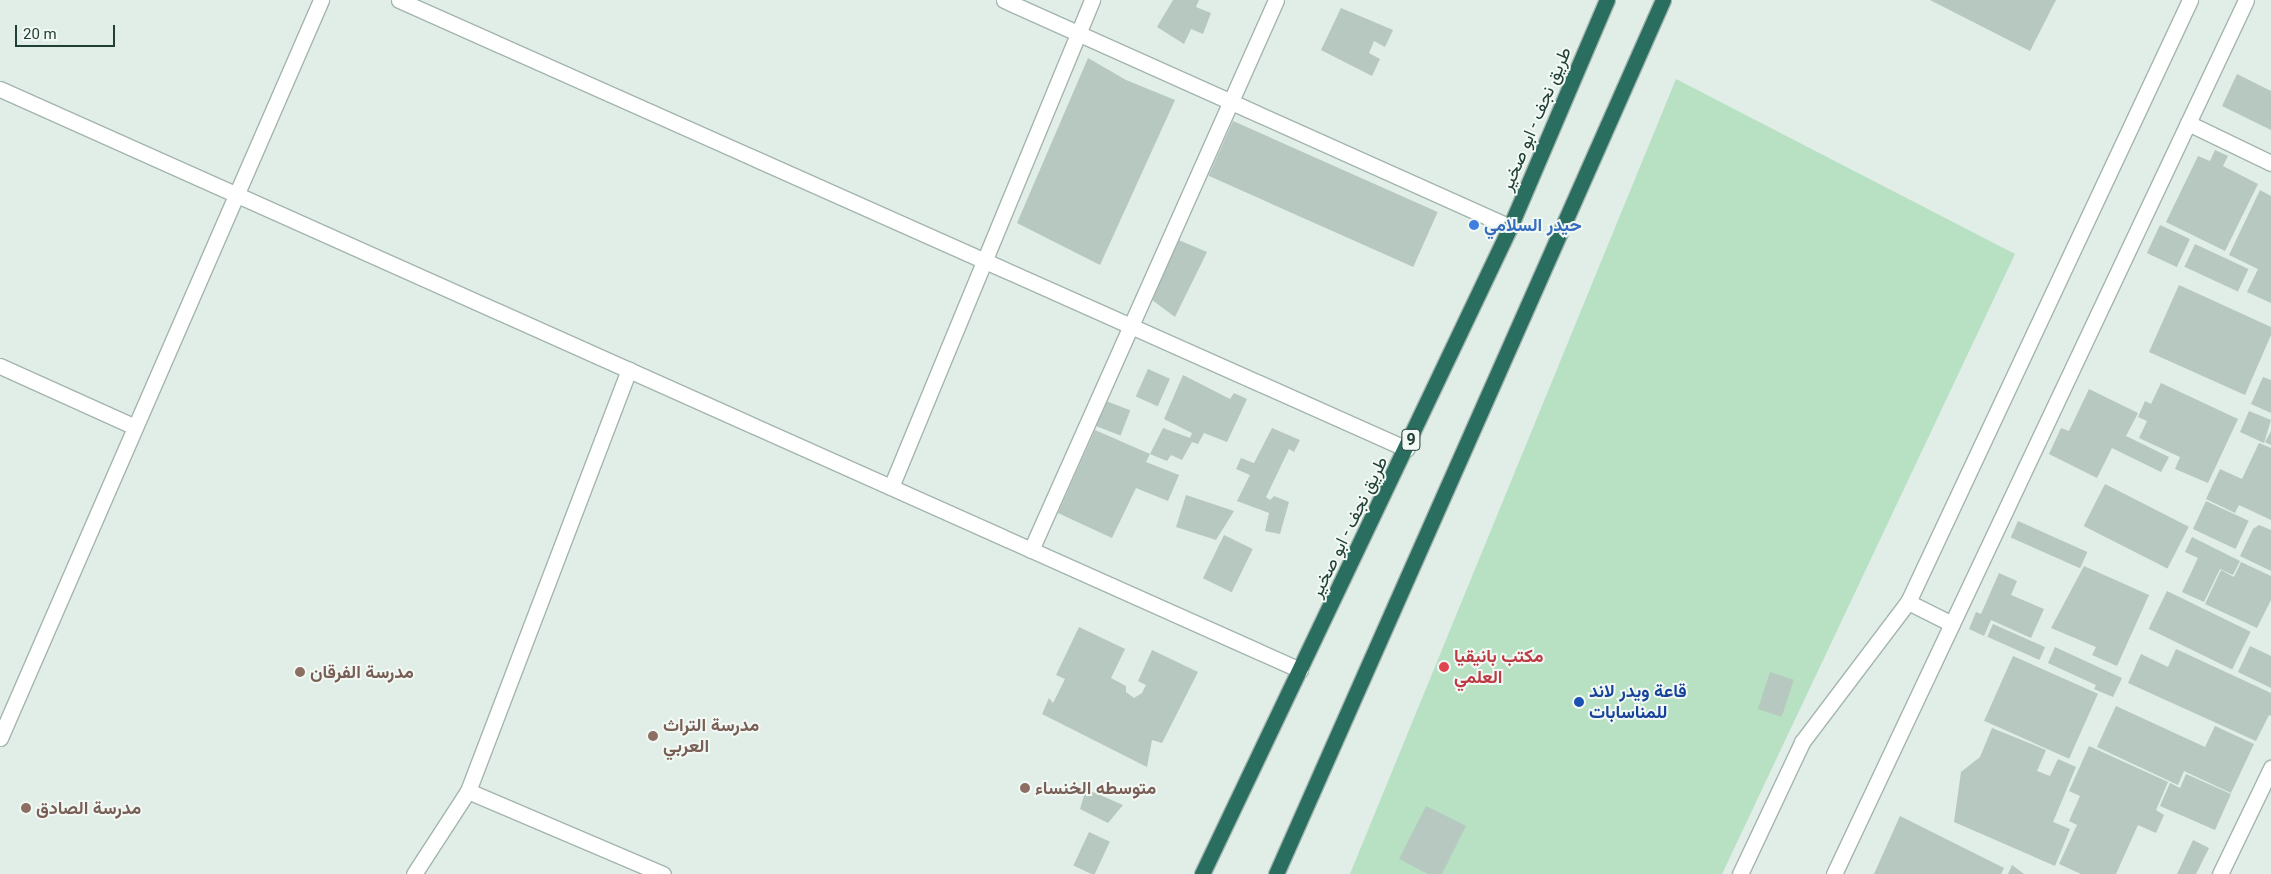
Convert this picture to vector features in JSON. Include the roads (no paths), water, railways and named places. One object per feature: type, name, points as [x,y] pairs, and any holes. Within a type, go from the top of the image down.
[{"type":"highway","name":"طريق نجف - ابو صخير","points":[[1202,874],[1407,449],[1510,227],[1606,0]]},
{"type":"highway","points":[[1276,874],[1663,0]]},
{"type":"street","points":[[0,738],[321,0]]},
{"type":"street","points":[[399,0],[1407,449]]},
{"type":"street","points":[[1004,0],[1510,227]]},
{"type":"street","points":[[891,488],[1092,0]]},
{"type":"street","points":[[1031,550],[1276,0]]},
{"type":"street","points":[[1740,874],[1802,742],[1908,602],[2190,0]]},
{"type":"street","points":[[1834,874],[2246,0]]},
{"type":"street","points":[[0,89],[1300,670]]},
{"type":"street","points":[[2188,123],[2271,163]]},
{"type":"street","points":[[0,366],[135,427]]},
{"type":"street","points":[[414,874],[468,790],[630,370]]},
{"type":"street","points":[[1908,602],[1952,624]]},
{"type":"street","points":[[2220,874],[2271,768]]},
{"type":"street","points":[[468,790],[663,874]]},
{"type":"place","name":"حيدر السلامي","points":[[1474,225]]},
{"type":"place","name":"مكتب بانيقيا العلمي","points":[[1444,667]]},
{"type":"place","name":"مدرسة الفرقان","points":[[300,672]]},
{"type":"place","name":"قاعة ويدر لاند للمناسابات","points":[[1579,702]]},
{"type":"place","name":"مدرسة التراث العربي","points":[[653,736]]},
{"type":"place","name":"متوسطه الخنساء","points":[[1025,788]]},
{"type":"place","name":"مدرسة الصادق","points":[[26,808]]}]
